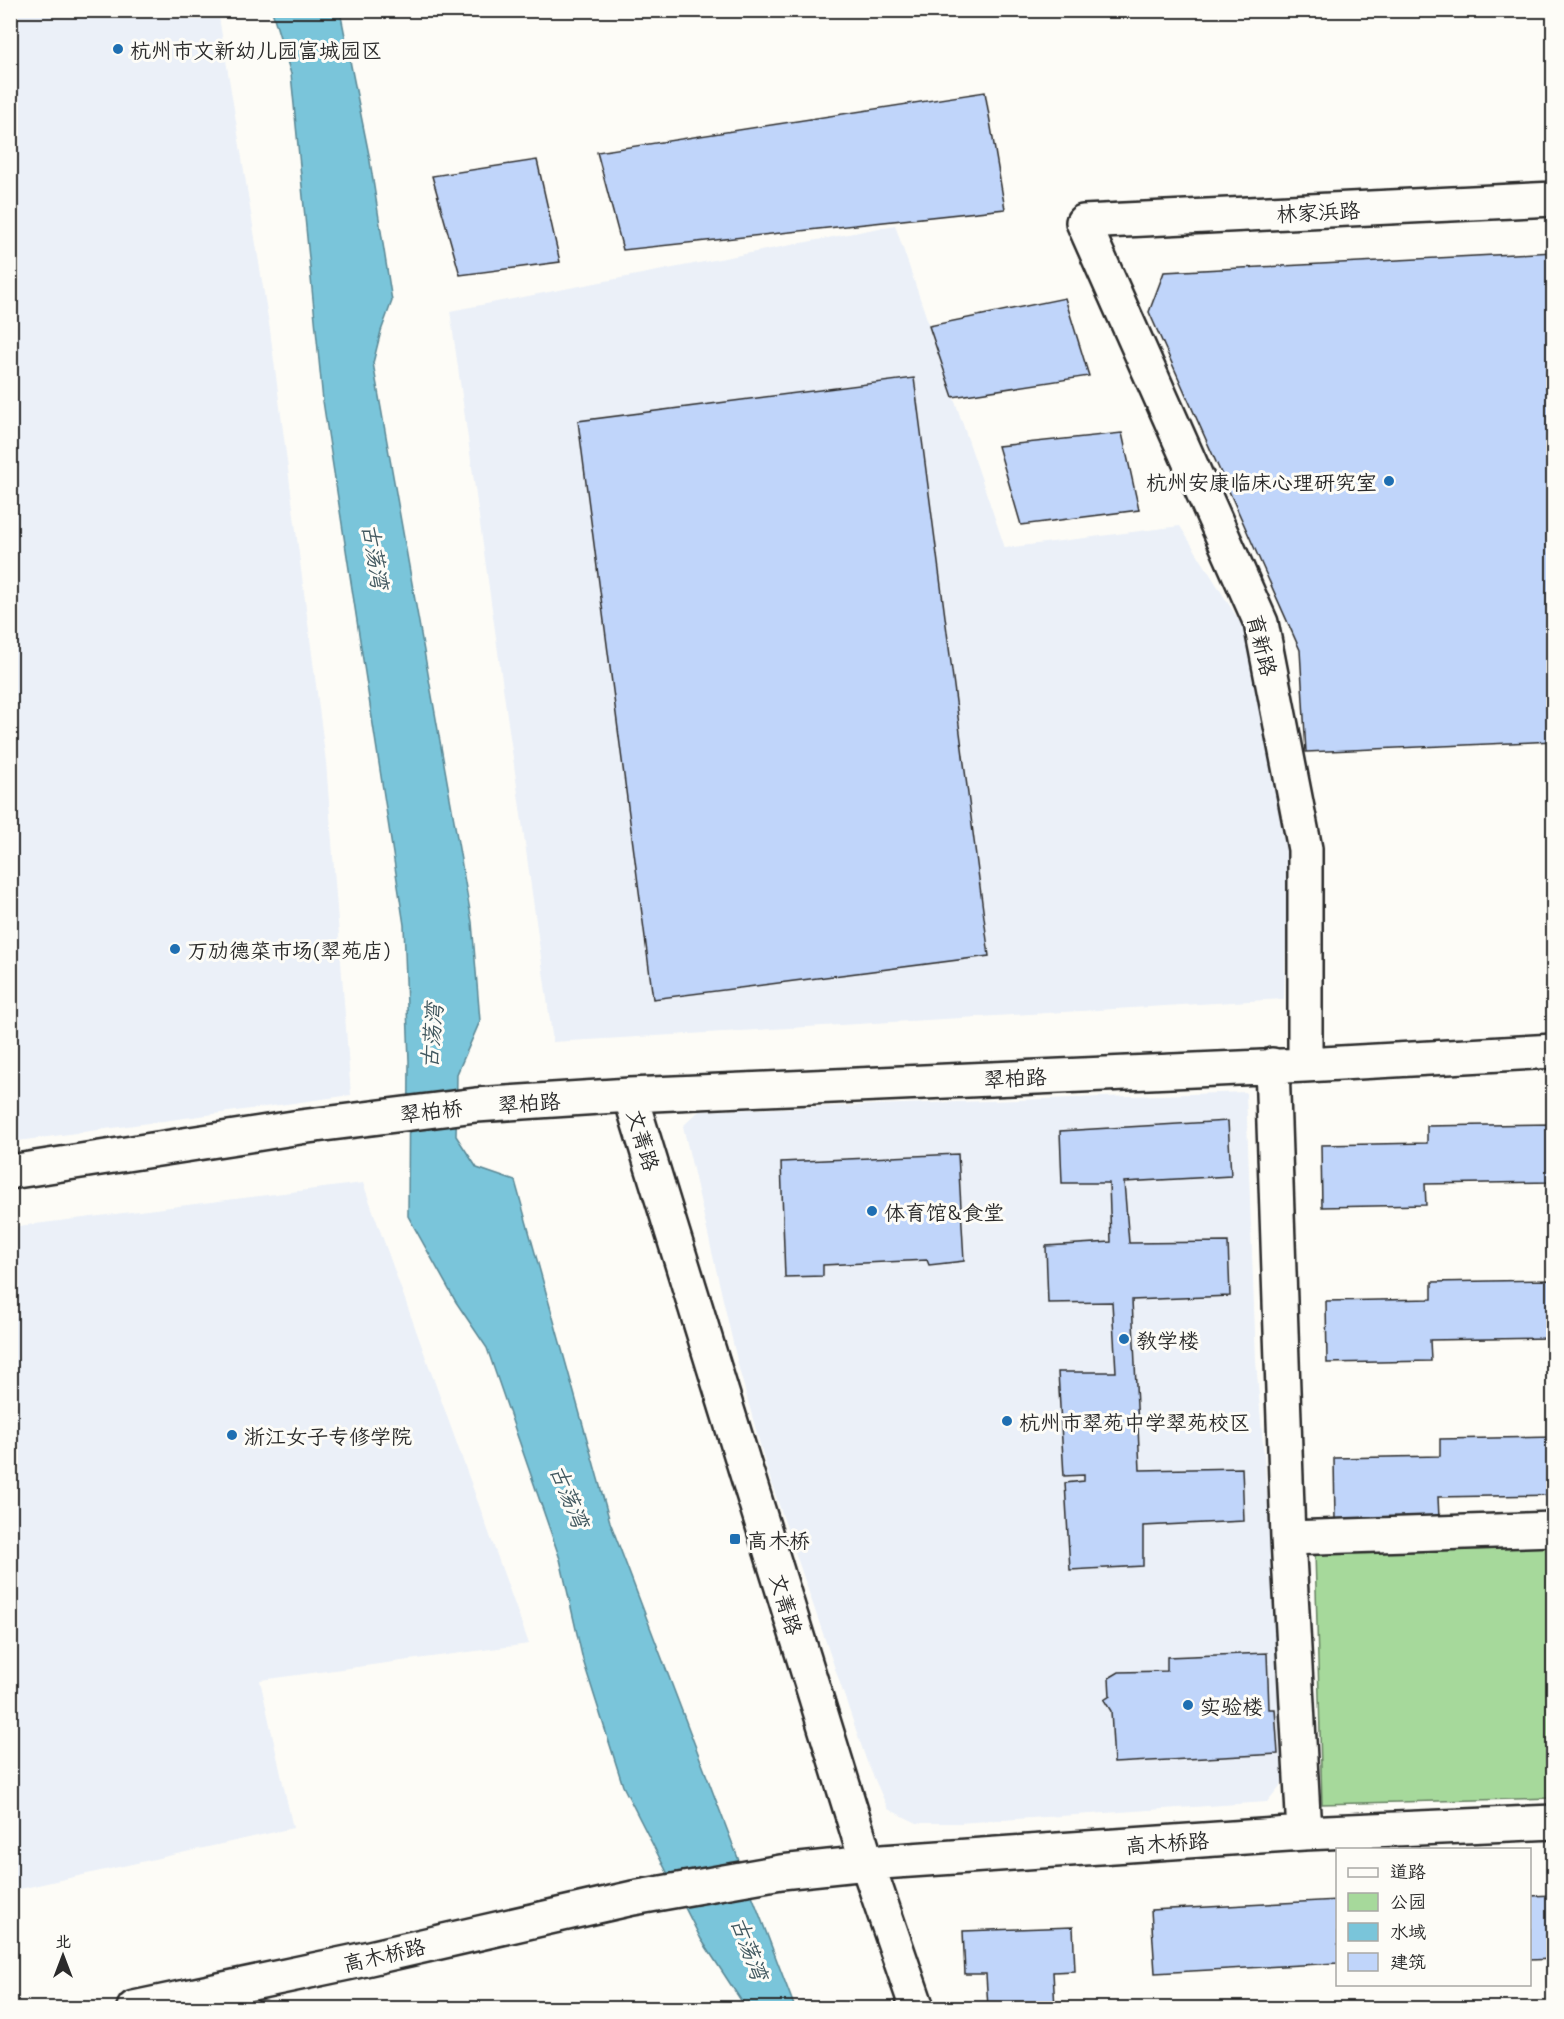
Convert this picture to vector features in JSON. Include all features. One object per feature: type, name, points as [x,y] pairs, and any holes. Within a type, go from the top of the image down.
[{"type":"street","name":"林家浜路","points":[[1083,222],[1554,199]]},
{"type":"street","name":"育新路","points":[[1083,222],[1261,623],[1305,849],[1305,1065]]},
{"type":"street","name":"翠柏路","points":[[476,1105],[630,1095],[1305,1065],[1554,1051]]},
{"type":"street","points":[[1272,1065],[1288,1538],[1304,1833]]},
{"type":"street","name":"文菁路","points":[[630,1095],[867,1863],[917,2008]]},
{"type":"street","name":"翠柏桥","points":[[10,1172],[300,1127],[476,1105]]},
{"type":"street","points":[[1288,1538],[1554,1529]]},
{"type":"street","name":"高木桥路","points":[[134,2008],[352,1962],[633,1898],[781,1872],[867,1863],[1304,1833],[1554,1822]]},
{"type":"shaded area","points":[[10,11],[218,11],[270,330],[326,762],[351,1095],[11,1142]]},
{"type":"shaded area","points":[[895,225],[1005,548],[1180,526],[1243,627],[1289,865],[1284,999],[553,1042],[450,311]]},
{"type":"shaded area","name":"杭州市翠苑中学翠苑校区","points":[[1246,1092],[1256,1361],[1289,1757],[1283,1782],[1267,1802],[959,1823],[917,1823],[888,1809],[867,1762],[768,1473],[739,1369],[683,1126],[699,1111]]},
{"type":"shaded area","name":"浙江女子专修学院","points":[[363,1183],[529,1644],[260,1680],[293,1828],[11,1891],[11,1227]]},
{"type":"green space","points":[[1553,1545],[1553,1798],[1322,1804],[1315,1552]]},
{"type":"water","name":"古荡湾","points":[[272,11],[340,11],[369,155],[392,301],[373,363],[472,922],[480,1021],[457,1074],[456,1136],[477,1168],[515,1181],[610,1522],[795,2008],[746,2008],[701,1939],[623,1786],[583,1660],[560,1559],[487,1348],[456,1302],[408,1216],[409,1061],[404,925],[323,401],[291,74]]},
{"type":"building","points":[[985,92],[1005,209],[623,250],[597,152]]},
{"type":"building","points":[[537,160],[560,262],[460,275],[432,176]]},
{"type":"building","name":"杭州安康临床心理研究室","points":[[1554,252],[1554,741],[1306,752],[1300,650],[1149,312],[1164,272]]},
{"type":"building","points":[[1065,298],[1089,376],[953,397],[929,326]]},
{"type":"building","points":[[914,378],[989,956],[653,999],[578,421]]},
{"type":"building","points":[[1122,433],[1139,510],[1021,525],[998,446]]},
{"type":"building","name":"教学楼","points":[[1228,1121],[1231,1176],[1124,1182],[1129,1243],[1228,1242],[1230,1296],[1132,1300],[1140,1470],[1242,1468],[1244,1521],[1143,1526],[1143,1566],[1070,1570],[1065,1483],[1084,1481],[1084,1475],[1064,1476],[1058,1372],[1116,1372],[1112,1302],[1048,1303],[1046,1246],[1111,1242],[1109,1183],[1062,1183],[1060,1131]]},
{"type":"building","points":[[1554,1124],[1554,1182],[1425,1184],[1426,1205],[1322,1207],[1321,1145],[1427,1143],[1427,1126]]},
{"type":"building","name":"体育馆&食堂","points":[[958,1154],[964,1261],[929,1265],[927,1260],[823,1265],[823,1276],[785,1277],[781,1162]]},
{"type":"building","points":[[1554,1280],[1554,1338],[1430,1340],[1431,1361],[1327,1363],[1326,1301],[1432,1299],[1432,1282]]},
{"type":"building","points":[[1554,1437],[1554,1495],[1438,1497],[1439,1518],[1335,1520],[1334,1458],[1440,1456],[1440,1439]]},
{"type":"building","name":"实验楼","points":[[1267,1653],[1269,1709],[1275,1709],[1278,1754],[1114,1763],[1111,1711],[1104,1700],[1110,1696],[1109,1678],[1119,1672],[1167,1671],[1167,1657]]},
{"type":"building","points":[[1554,1895],[1554,1959],[1531,1960],[1531,1896]]},
{"type":"building","points":[[1336,1900],[1336,1963],[1155,1973],[1151,1910]]},
{"type":"building","points":[[1073,1927],[1075,1971],[1053,1972],[1055,2008],[988,2008],[986,1974],[965,1974],[963,1931]]},
{"type":"place","name":"杭州市文新幼儿园富城园区","points":[[118,49]]},
{"type":"place","name":"杭州安康临床心理研究室","points":[[1389,481]]},
{"type":"place","name":"万劢德菜巿场(翠苑店)","points":[[175,949]]},
{"type":"place","name":"体育馆&食堂","points":[[872,1211]]},
{"type":"place","name":"教学楼","points":[[1124,1339]]},
{"type":"place","name":"杭州市翠苑中学翠苑校区","points":[[1007,1421]]},
{"type":"place","name":"浙江女子专修学院","points":[[232,1435]]},
{"type":"place","name":"高木桥","points":[[735,1539]]},
{"type":"place","name":"实验楼","points":[[1188,1705]]}]
